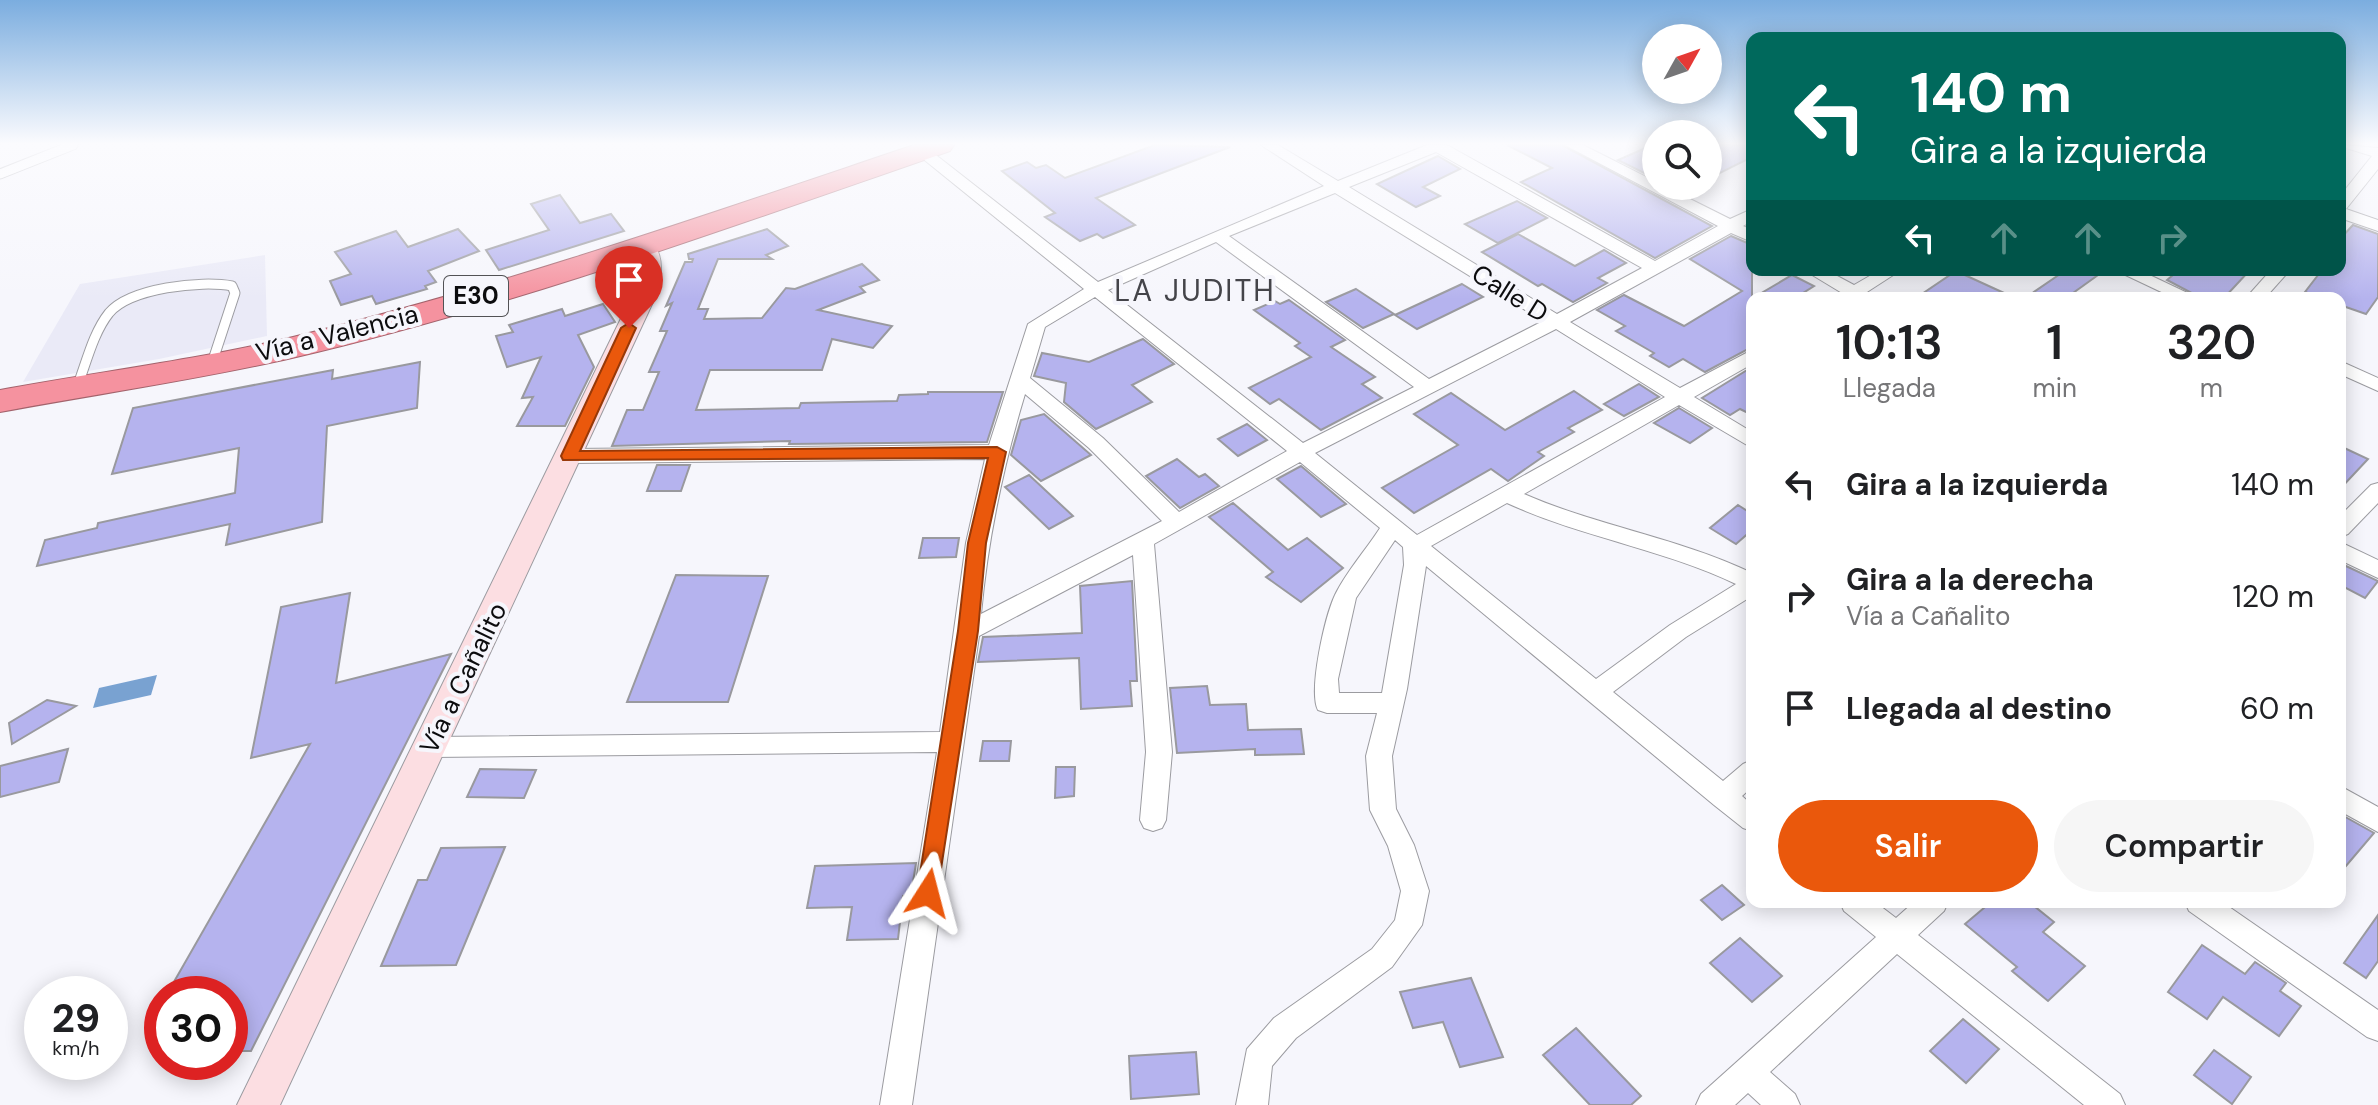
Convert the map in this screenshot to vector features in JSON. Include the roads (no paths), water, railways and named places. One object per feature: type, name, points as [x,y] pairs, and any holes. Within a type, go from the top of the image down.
[{"type":"highway","name":"Vía a Valencia","points":[[0,401],[212,363],[372,327],[645,246],[789,197]]},
{"type":"main road","name":"Vía a Cañalito","points":[[258,1105],[569,456],[651,277],[645,246]]},
{"type":"street","points":[[988,197],[1096,289],[1746,815]]},
{"type":"street","points":[[896,1105],[968,631],[977,543],[997,452],[1037,324],[1096,289],[1313,197]]},
{"type":"street","name":"Calle D","points":[[1353,197],[1746,438]]},
{"type":"street","points":[[1529,197],[1655,268]]},
{"type":"street","points":[[1674,197],[1746,234]]},
{"type":"street","points":[[2346,215],[2378,226]]},
{"type":"street","points":[[968,631],[1177,523],[1301,452],[1556,322],[1746,217]]},
{"type":"street","points":[[1217,235],[1427,387]]},
{"type":"street","points":[[1823,276],[1849,292]]},
{"type":"street","points":[[1861,292],[1883,276]]},
{"type":"street","points":[[2138,276],[2175,292]]},
{"type":"street","points":[[2261,292],[2275,276]]},
{"type":"street","points":[[1414,546],[1746,359]]},
{"type":"street","points":[[2346,370],[2378,385]]},
{"type":"street","points":[[1020,380],[1096,443],[1177,523]]},
{"type":"street","points":[[569,456],[997,452]]},
{"type":"street","points":[[2346,523],[2377,492]]},
{"type":"street","points":[[1508,495],[1559,518],[1718,566],[1746,580]]},
{"type":"street","points":[[1392,528],[1345,597],[1326,679],[1327,703],[1392,703]]},
{"type":"street","points":[[1143,541],[1159,752],[1153,820]]},
{"type":"street","points":[[1252,1105],[1258,1060],[1276,1038],[1285,1028],[1382,958],[1408,925],[1415,891],[1401,845],[1383,810],[1379,756],[1392,703],[1415,565],[1414,546]]},
{"type":"street","points":[[2346,553],[2378,570]]},
{"type":"street","points":[[1594,693],[1678,631],[1746,587]]},
{"type":"street","points":[[430,747],[951,742]]},
{"type":"street","points":[[1723,797],[1746,776]]},
{"type":"street","points":[[2346,801],[2378,821]]},
{"type":"street","points":[[1861,908],[2109,1105]]},
{"type":"street","points":[[1712,1105],[1927,908]]},
{"type":"street","points":[[2208,908],[2378,1027]]},
{"type":"street","points":[[1747,1072],[1784,1105]]},
{"type":"lane","points":[[77,388],[110,311],[135,298],[206,282],[232,286],[235,293],[212,363]]},
{"type":"water","points":[[157,675],[151,695],[93,708],[99,688]]},
{"type":"district","name":"LA JUDITH","points":[[1195,291]]}]
